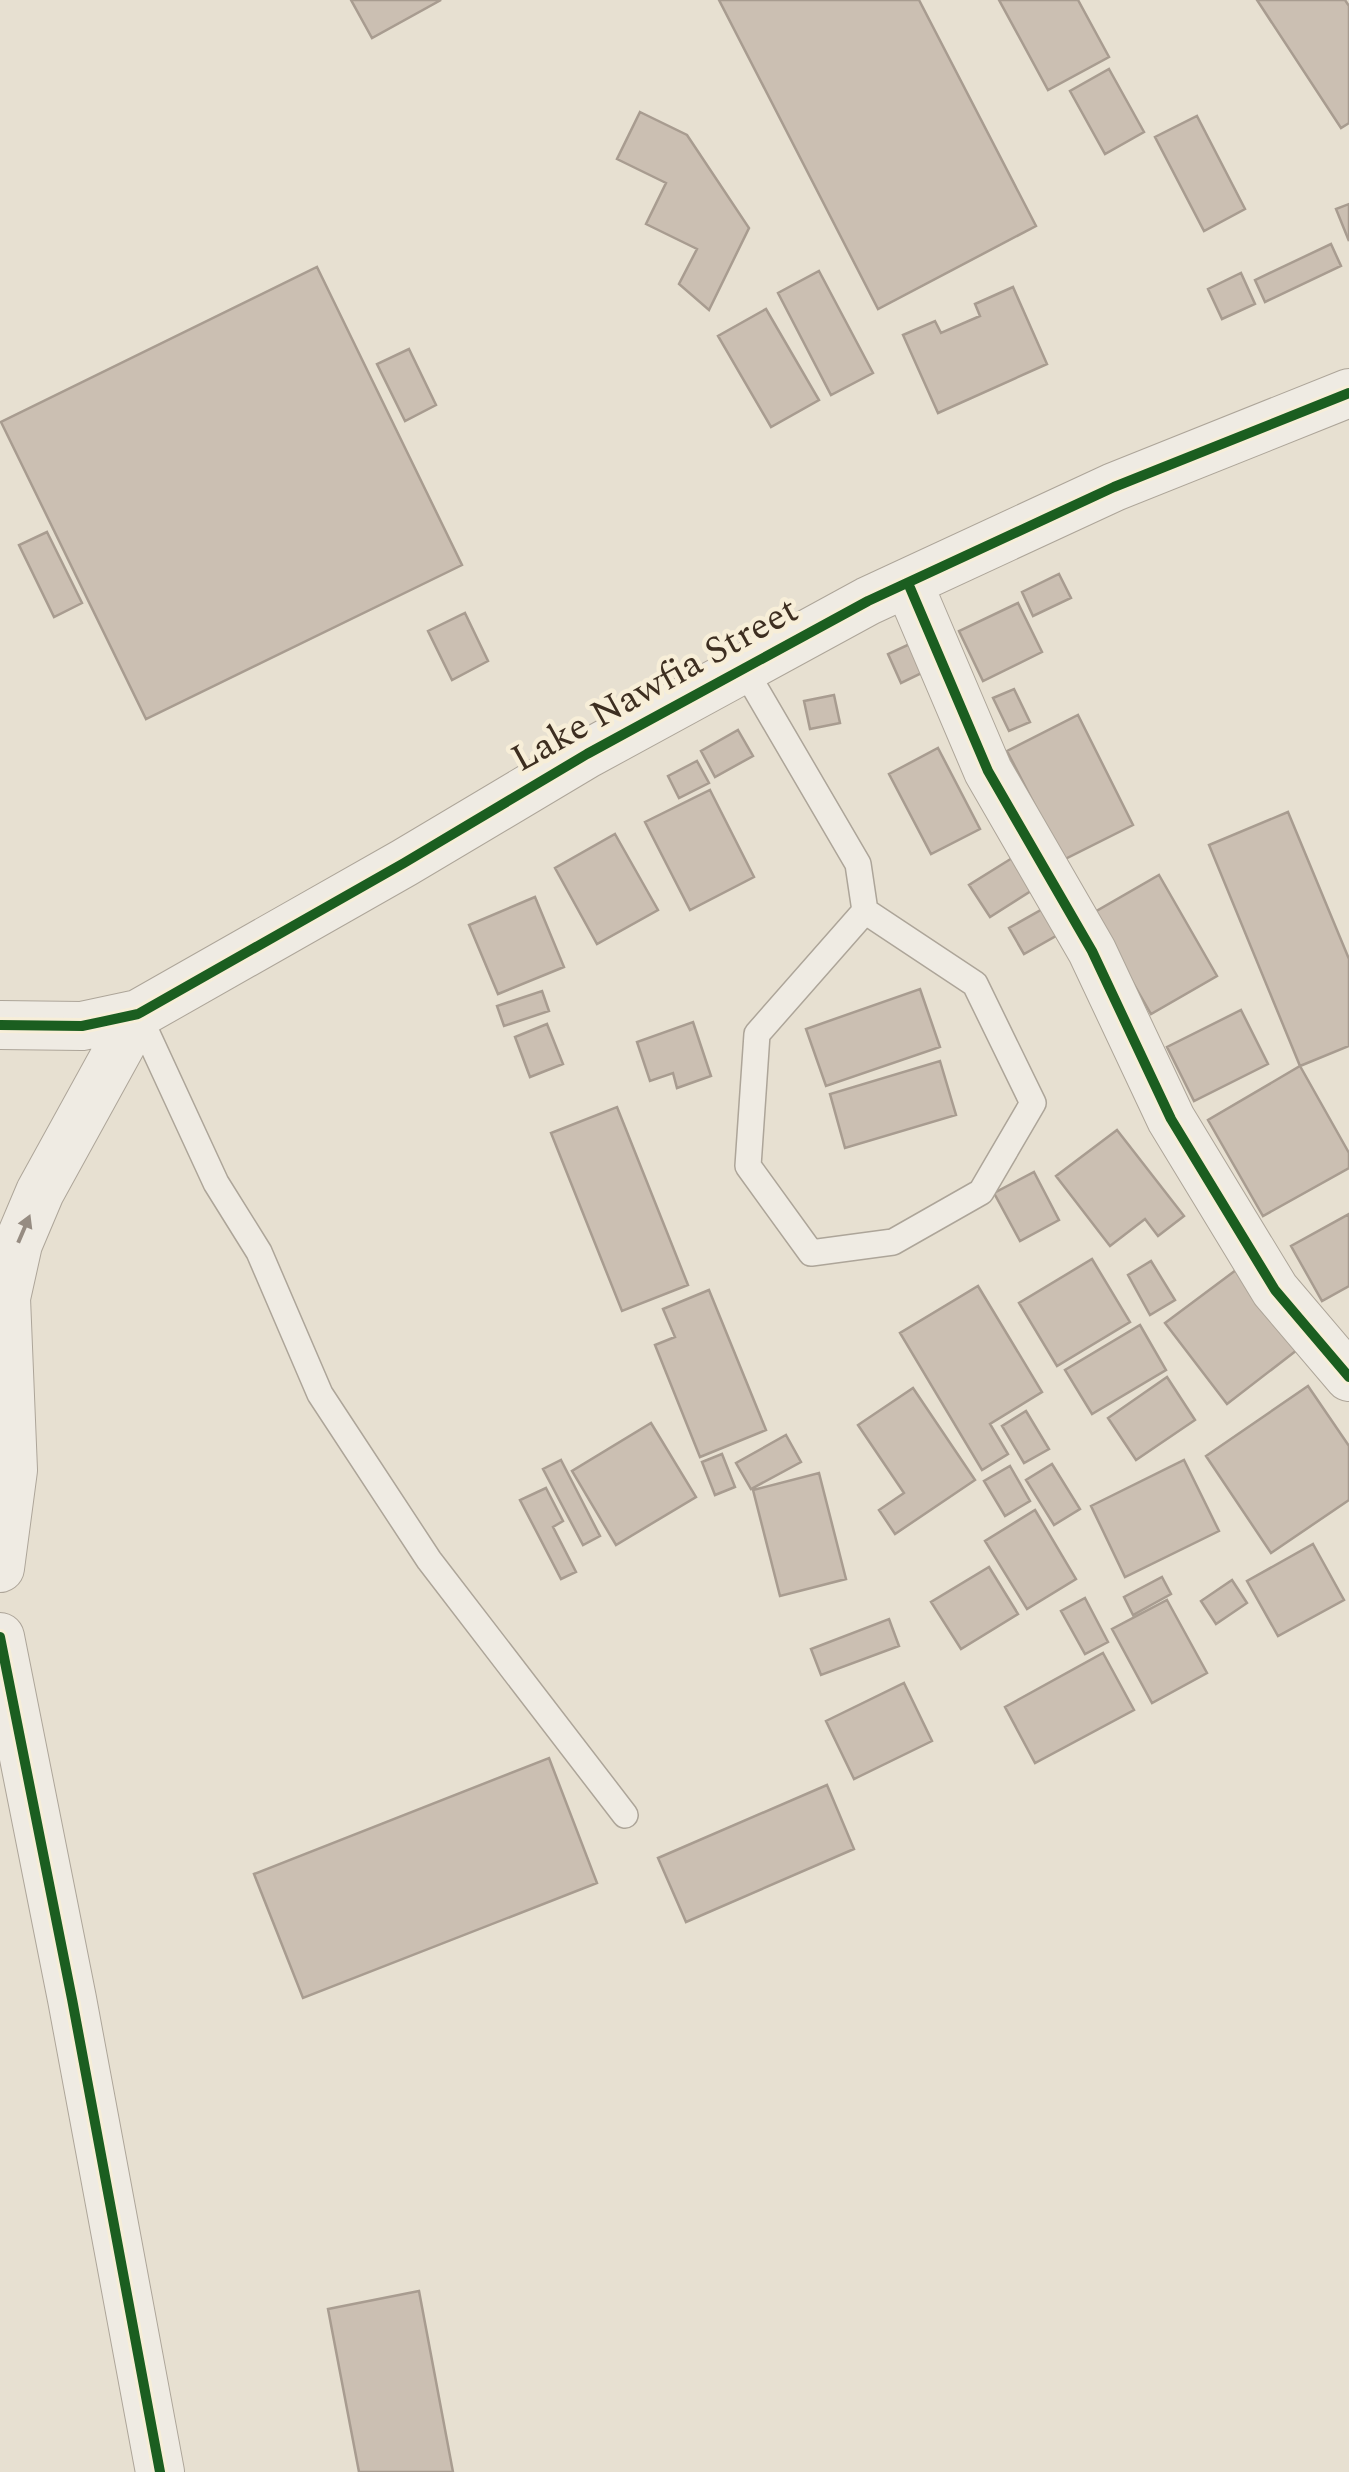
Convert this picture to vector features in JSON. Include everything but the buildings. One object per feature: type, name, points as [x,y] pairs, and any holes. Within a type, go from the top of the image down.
[{"type":"street","name":"Lake Nawfia Street","points":[[0,1025],[82,1026],[138,1014],[404,864],[587,754],[908,582],[1114,488],[1349,393]]},
{"type":"street","points":[[908,582],[988,771],[1092,951],[1171,1119],[1275,1290],[1349,1377]]},
{"type":"street","points":[[0,1568],[13,1470],[6,1298],[18,1244],[40,1192],[138,1014]]},
{"type":"street","points":[[0,1638],[76,2018],[160,2472]]},
{"type":"lane","points":[[744,670],[858,864],[864,911],[757,1034],[748,1166],[811,1253],[893,1242],[981,1192],[1032,1103],[975,984],[864,911]]},
{"type":"lane","points":[[138,1014],[216,1183],[260,1252],[320,1394],[428,1560],[624,1815]]},
{"type":"cycle path","points":[[0,1025],[82,1026],[138,1014],[587,754],[868,601],[1114,487],[1349,393]]},
{"type":"cycle path","points":[[908,583],[988,771],[1092,951],[1171,1119],[1275,1290],[1349,1377]]},
{"type":"cycle path","points":[[0,1637],[160,2472]]}]
